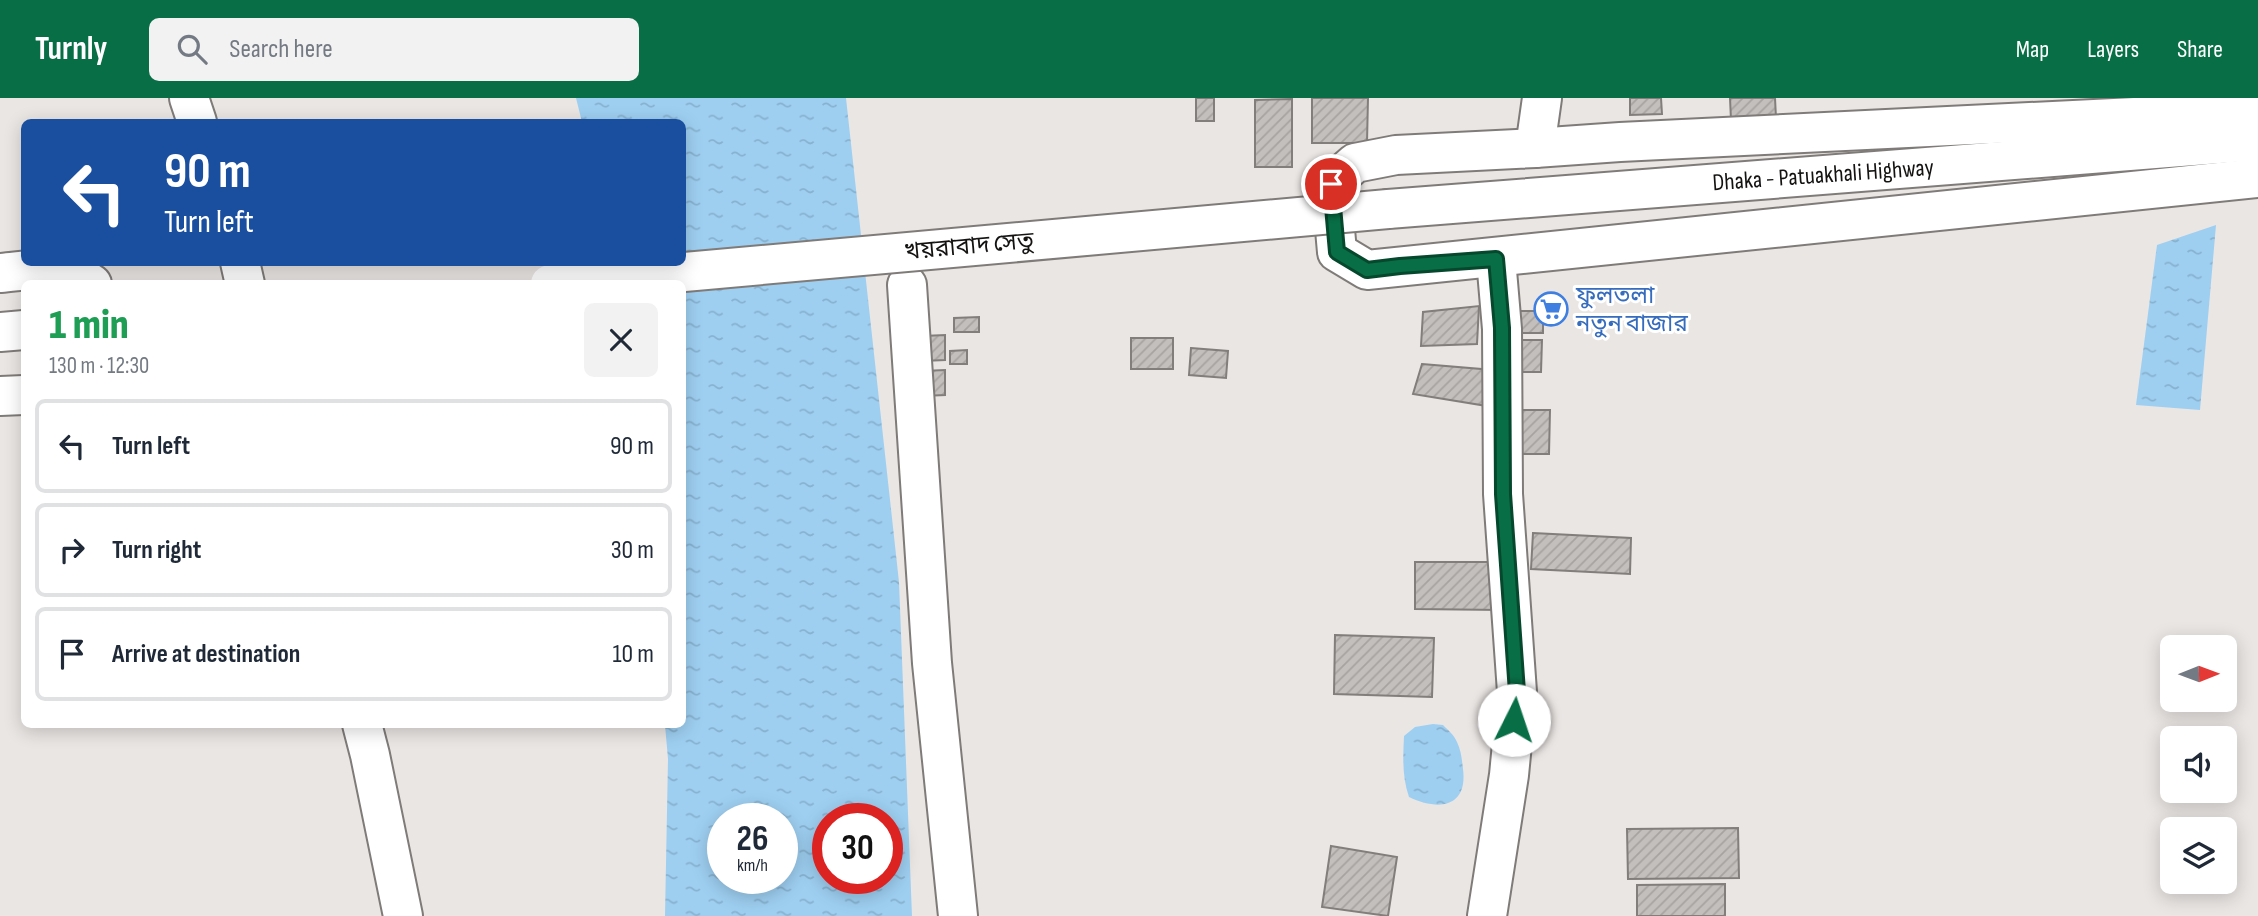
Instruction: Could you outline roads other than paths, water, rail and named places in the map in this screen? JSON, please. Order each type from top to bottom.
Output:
[{"type":"main road","points":[[189,98],[196,119]]},
{"type":"main road","points":[[1535,148],[1542,98]]},
{"type":"main road","points":[[2258,111],[1396,155],[1355,163],[1331,184],[1337,252],[1367,270],[1496,259],[2258,178]]},
{"type":"main road","name":"Dhaka - Patuakhali Highway","points":[[1388,209],[2258,141]]},
{"type":"main road","name":"খয়রাবাদ সেতু","points":[[595,280],[1388,209]]},
{"type":"main road","points":[[1487,916],[1509,775],[1517,692],[1503,494],[1502,328],[1496,259]]},
{"type":"main road","points":[[0,273],[51,268],[87,280]]},
{"type":"main road","points":[[907,285],[932,663],[958,916]]},
{"type":"main road","points":[[0,332],[21,330]]},
{"type":"main road","points":[[0,396],[21,395]]},
{"type":"main road","points":[[363,728],[403,916]]},
{"type":"water","points":[[576,98],[846,98],[899,582],[912,916],[665,916],[668,759],[665,728],[686,728],[686,280],[682,280],[682,266],[686,266],[686,119],[581,119]]},
{"type":"water","points":[[2216,225],[2200,410],[2136,405],[2157,245]]},
{"type":"water","points":[[1443,725],[1454,737],[1463,769],[1461,792],[1456,799],[1440,805],[1409,797],[1404,774],[1404,736],[1415,727]]},
{"type":"place","name":"ফুলতলা নতুন বাজার","points":[[1551,309]]}]
